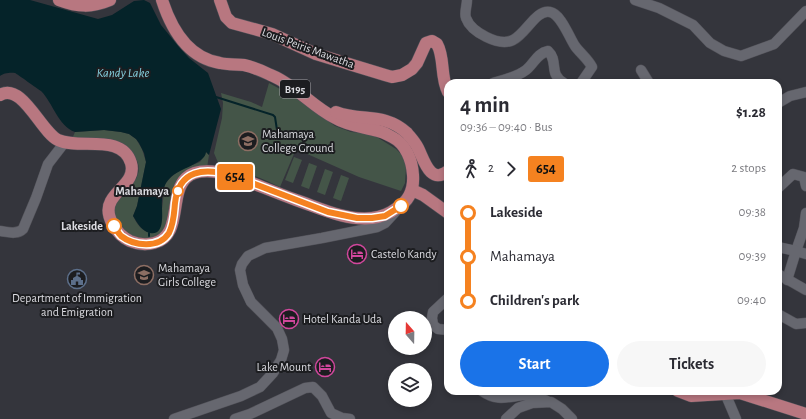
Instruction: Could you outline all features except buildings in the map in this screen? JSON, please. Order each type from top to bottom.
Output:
[{"type":"main road","points":[[59,0],[74,5],[87,6],[97,5],[110,0]]},
{"type":"main road","name":"B195","points":[[162,0],[167,15],[177,34],[192,50],[205,58],[218,63],[244,66],[272,75],[290,86],[314,105],[337,120],[358,127],[380,131],[396,139],[405,149],[412,164],[412,190]]},
{"type":"main road","name":"Louis Peiris Mawatha","points":[[220,0],[226,17],[232,23],[272,34],[316,54],[392,77],[402,75],[412,69],[417,63],[426,43],[432,41],[437,44],[440,49],[444,83]]},
{"type":"main road","points":[[0,95],[8,92],[14,94],[32,110],[50,134],[58,140],[76,144],[99,144],[110,146],[120,149],[128,155],[132,168],[130,177],[112,200],[109,207],[109,212],[114,226],[121,235],[130,241],[141,244],[155,243],[166,236],[172,224],[175,202],[180,186],[186,178],[194,173],[208,171],[216,171],[231,175],[328,212],[350,217],[372,218],[385,216],[405,202],[412,190],[423,195],[444,210]]},
{"type":"main road","points":[[314,105],[325,106],[344,114],[390,121],[402,129],[414,141],[428,170],[433,174],[440,175],[444,173]]},
{"type":"main road","points":[[688,395],[702,395]]},
{"type":"main road","points":[[746,395],[806,414]]},
{"type":"street","points":[[467,0],[466,18],[474,29],[482,35],[501,42],[514,40],[537,16],[544,11],[552,12],[558,16],[575,46],[592,67],[584,79]]},
{"type":"street","points":[[635,0],[659,8],[693,25],[710,43],[724,51],[741,56],[774,44],[806,11]]},
{"type":"street","points":[[507,79],[527,70],[538,56],[543,52],[548,51],[552,55],[555,72],[558,79]]},
{"type":"street","points":[[641,70],[647,79]]},
{"type":"street","points":[[782,101],[790,96],[806,92]]},
{"type":"street","points":[[0,231],[14,232],[22,229],[36,198],[48,164],[65,142]]},
{"type":"street","points":[[782,184],[794,174],[804,177],[806,186]]},
{"type":"street","points":[[174,419],[235,398],[260,386],[273,374],[281,360],[284,350],[280,333],[277,328],[251,302],[243,285],[240,270],[242,264],[248,256],[265,248],[377,227],[385,223],[398,208]]},
{"type":"street","points":[[806,213],[805,229],[796,251],[782,277],[806,290]]},
{"type":"street","points":[[782,248],[806,254]]},
{"type":"street","points":[[444,302],[434,312],[432,318],[433,325],[438,329],[444,330]]},
{"type":"street","points":[[782,316],[796,324],[806,323]]},
{"type":"street","points":[[235,419],[250,414],[305,388],[313,388],[322,396],[331,414],[350,419]]},
{"type":"street","points":[[488,395],[500,399],[534,395],[551,402],[562,409],[572,419]]},
{"type":"street","points":[[726,395],[736,419]]},
{"type":"street","points":[[506,419],[518,408],[532,403],[551,402]]},
{"type":"green space","points":[[269,83],[293,96],[335,126],[351,132],[372,134],[396,149],[403,156],[406,168],[405,183],[401,191],[359,177],[296,149],[280,187],[250,174],[219,165],[214,153],[222,118],[223,103],[221,93],[262,107]]},
{"type":"green space","points":[[104,130],[129,134],[136,139],[142,149],[146,162],[137,206],[133,216],[140,227],[145,231],[152,233],[162,209],[165,184],[180,170],[200,162],[206,152],[209,155],[207,168],[178,180],[173,188],[169,223],[155,240],[132,237],[116,225],[113,208],[131,187],[138,174],[139,166],[136,158],[129,149],[72,139],[75,132]]},
{"type":"green space","points":[[294,157],[302,160],[293,183],[285,180]]},
{"type":"green space","points":[[309,163],[317,166],[309,189],[301,186]]},
{"type":"green space","points":[[325,169],[333,172],[325,195],[317,192]]},
{"type":"green space","points":[[341,175],[349,178],[341,201],[333,198]]},
{"type":"water","name":"Kandy Lake","points":[[0,0],[30,0],[98,19],[112,15],[134,1],[144,0],[150,3],[161,25],[179,47],[189,58],[208,73],[221,109],[209,155],[206,152],[205,156],[197,163],[179,171],[168,180],[162,194],[161,226],[155,233],[150,233],[144,230],[133,216],[137,206],[146,162],[144,153],[136,139],[129,134],[104,130],[75,132],[64,125],[41,91],[15,73],[7,73],[0,76]]},
{"type":"waterway","points":[[216,97],[273,115],[275,117],[277,130]]},
{"type":"bus line","name":"654","points":[[114,226],[121,235],[130,241],[148,244],[161,240],[169,232],[172,224],[177,192],[180,186],[186,178],[194,173],[208,171],[216,171],[231,175],[328,212],[357,218],[385,216],[401,206]]},
{"type":"place","name":"Mahamaya College Ground","points":[[248,141]]},
{"type":"place","name":"Mahamaya","points":[[178,191]]},
{"type":"place","name":"Lakeside","points":[[114,226]]},
{"type":"place","name":"Castelo Kandy","points":[[357,254]]},
{"type":"place","name":"Mahamaya Girls College","points":[[144,275]]},
{"type":"place","name":"Department of Immigration and Emigration","points":[[77,279]]},
{"type":"place","name":"Hotel Kanda Uda","points":[[289,319]]},
{"type":"place","name":"Lake Mount","points":[[325,367]]}]
